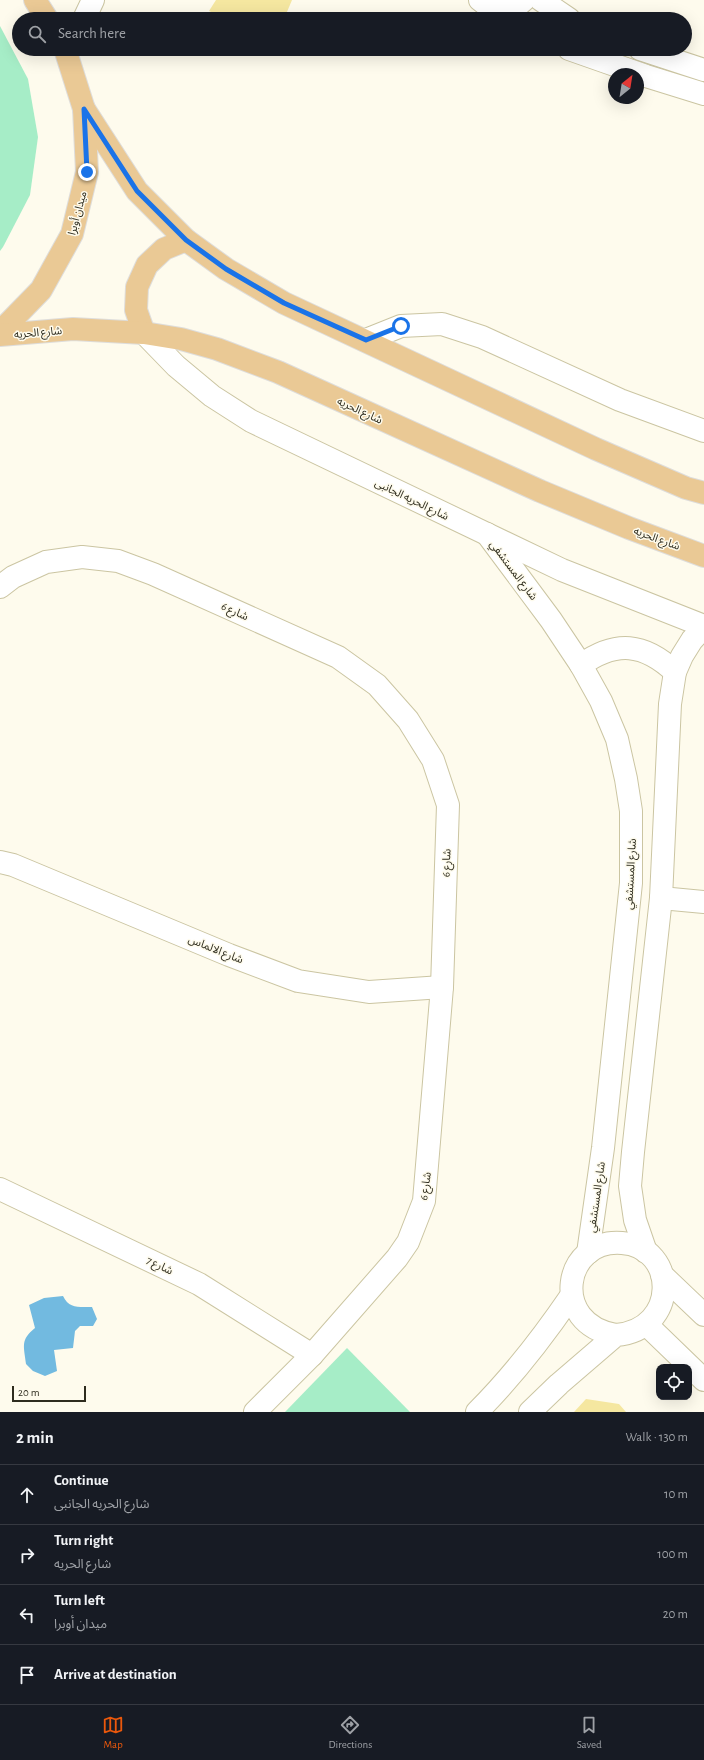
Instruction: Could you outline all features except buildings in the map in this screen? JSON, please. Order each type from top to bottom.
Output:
[{"type":"main road","points":[[34,0],[42,12]]},
{"type":"main road","name":"ميدان أوبرا","points":[[0,332],[41,290],[72,234],[87,172],[84,109],[70,56]]},
{"type":"main road","points":[[84,109],[137,191],[186,240],[226,269],[284,303],[366,340],[596,450],[686,488],[704,493]]},
{"type":"main road","points":[[144,333],[136,310],[137,287],[147,265],[164,249],[186,240]]},
{"type":"main road","name":"شارع الحريه","points":[[0,335],[73,329],[144,333],[181,339],[217,349],[278,372],[540,491],[628,528],[704,556]]},
{"type":"street","points":[[87,12],[93,0]]},
{"type":"street","points":[[480,0],[500,12]]},
{"type":"street","points":[[507,12],[524,0]]},
{"type":"street","points":[[541,0],[559,12]]},
{"type":"street","points":[[588,56],[704,94]]},
{"type":"street","points":[[661,56],[704,70]]},
{"type":"street","points":[[366,340],[401,326],[442,324],[482,337],[620,400],[704,431]]},
{"type":"street","name":"شارع الحريه الجانبى","points":[[144,333],[176,366],[206,391],[251,421],[562,570],[704,627]]},
{"type":"street","name":"شارع المستشفي","points":[[487,534],[551,620],[581,665],[601,701],[617,739],[631,811],[631,883],[601,1162],[588,1253]]},
{"type":"street","name":"شارع 6","points":[[0,587],[12,577],[46,562],[82,557],[118,561],[153,574],[338,657],[377,685],[408,720],[432,760],[448,805],[442,986],[424,1201],[408,1242],[397,1258],[312,1355],[255,1412]]},
{"type":"street","points":[[646,1252],[635,1220],[630,1186],[661,898],[670,704],[675,672],[682,656],[692,640],[704,627]]},
{"type":"street","points":[[581,665],[595,655],[612,649],[629,648],[647,652],[662,660],[675,672]]},
{"type":"street","name":"شارع الالماس","points":[[0,862],[13,865],[229,955],[298,981],[369,992],[442,986]]},
{"type":"street","points":[[661,898],[704,902]]},
{"type":"street","name":"شارع 7","points":[[0,1189],[199,1284],[312,1355]]},
{"type":"street","points":[[617,1243],[635,1246],[646,1252],[653,1258],[662,1275],[664,1286],[660,1308],[654,1317],[647,1325],[627,1335],[616,1336],[603,1333],[591,1327],[582,1319],[575,1308],[571,1296],[571,1284],[574,1272],[580,1261],[588,1253],[599,1246],[617,1243]]},
{"type":"street","points":[[662,1275],[704,1316]]},
{"type":"street","points":[[477,1412],[499,1390],[525,1360],[571,1296]]},
{"type":"street","points":[[647,1325],[704,1380]]},
{"type":"street","points":[[530,1412],[559,1384],[616,1336]]},
{"type":"green space","points":[[0,26],[12,49],[12,56],[16,56],[28,79],[38,137],[30,195],[0,251]]},
{"type":"green space","points":[[347,1348],[410,1412],[285,1412]]},
{"type":"water","points":[[63,1296],[68,1303],[72,1305],[79,1307],[92,1307],[97,1319],[93,1326],[80,1326],[75,1331],[73,1348],[54,1350],[57,1371],[45,1376],[33,1371],[26,1364],[24,1348],[25,1340],[30,1332],[35,1328],[29,1305],[44,1298]]},
{"type":"route","points":[[87,172],[84,109],[137,191],[186,240],[226,269],[284,303],[366,340],[401,326]]}]
